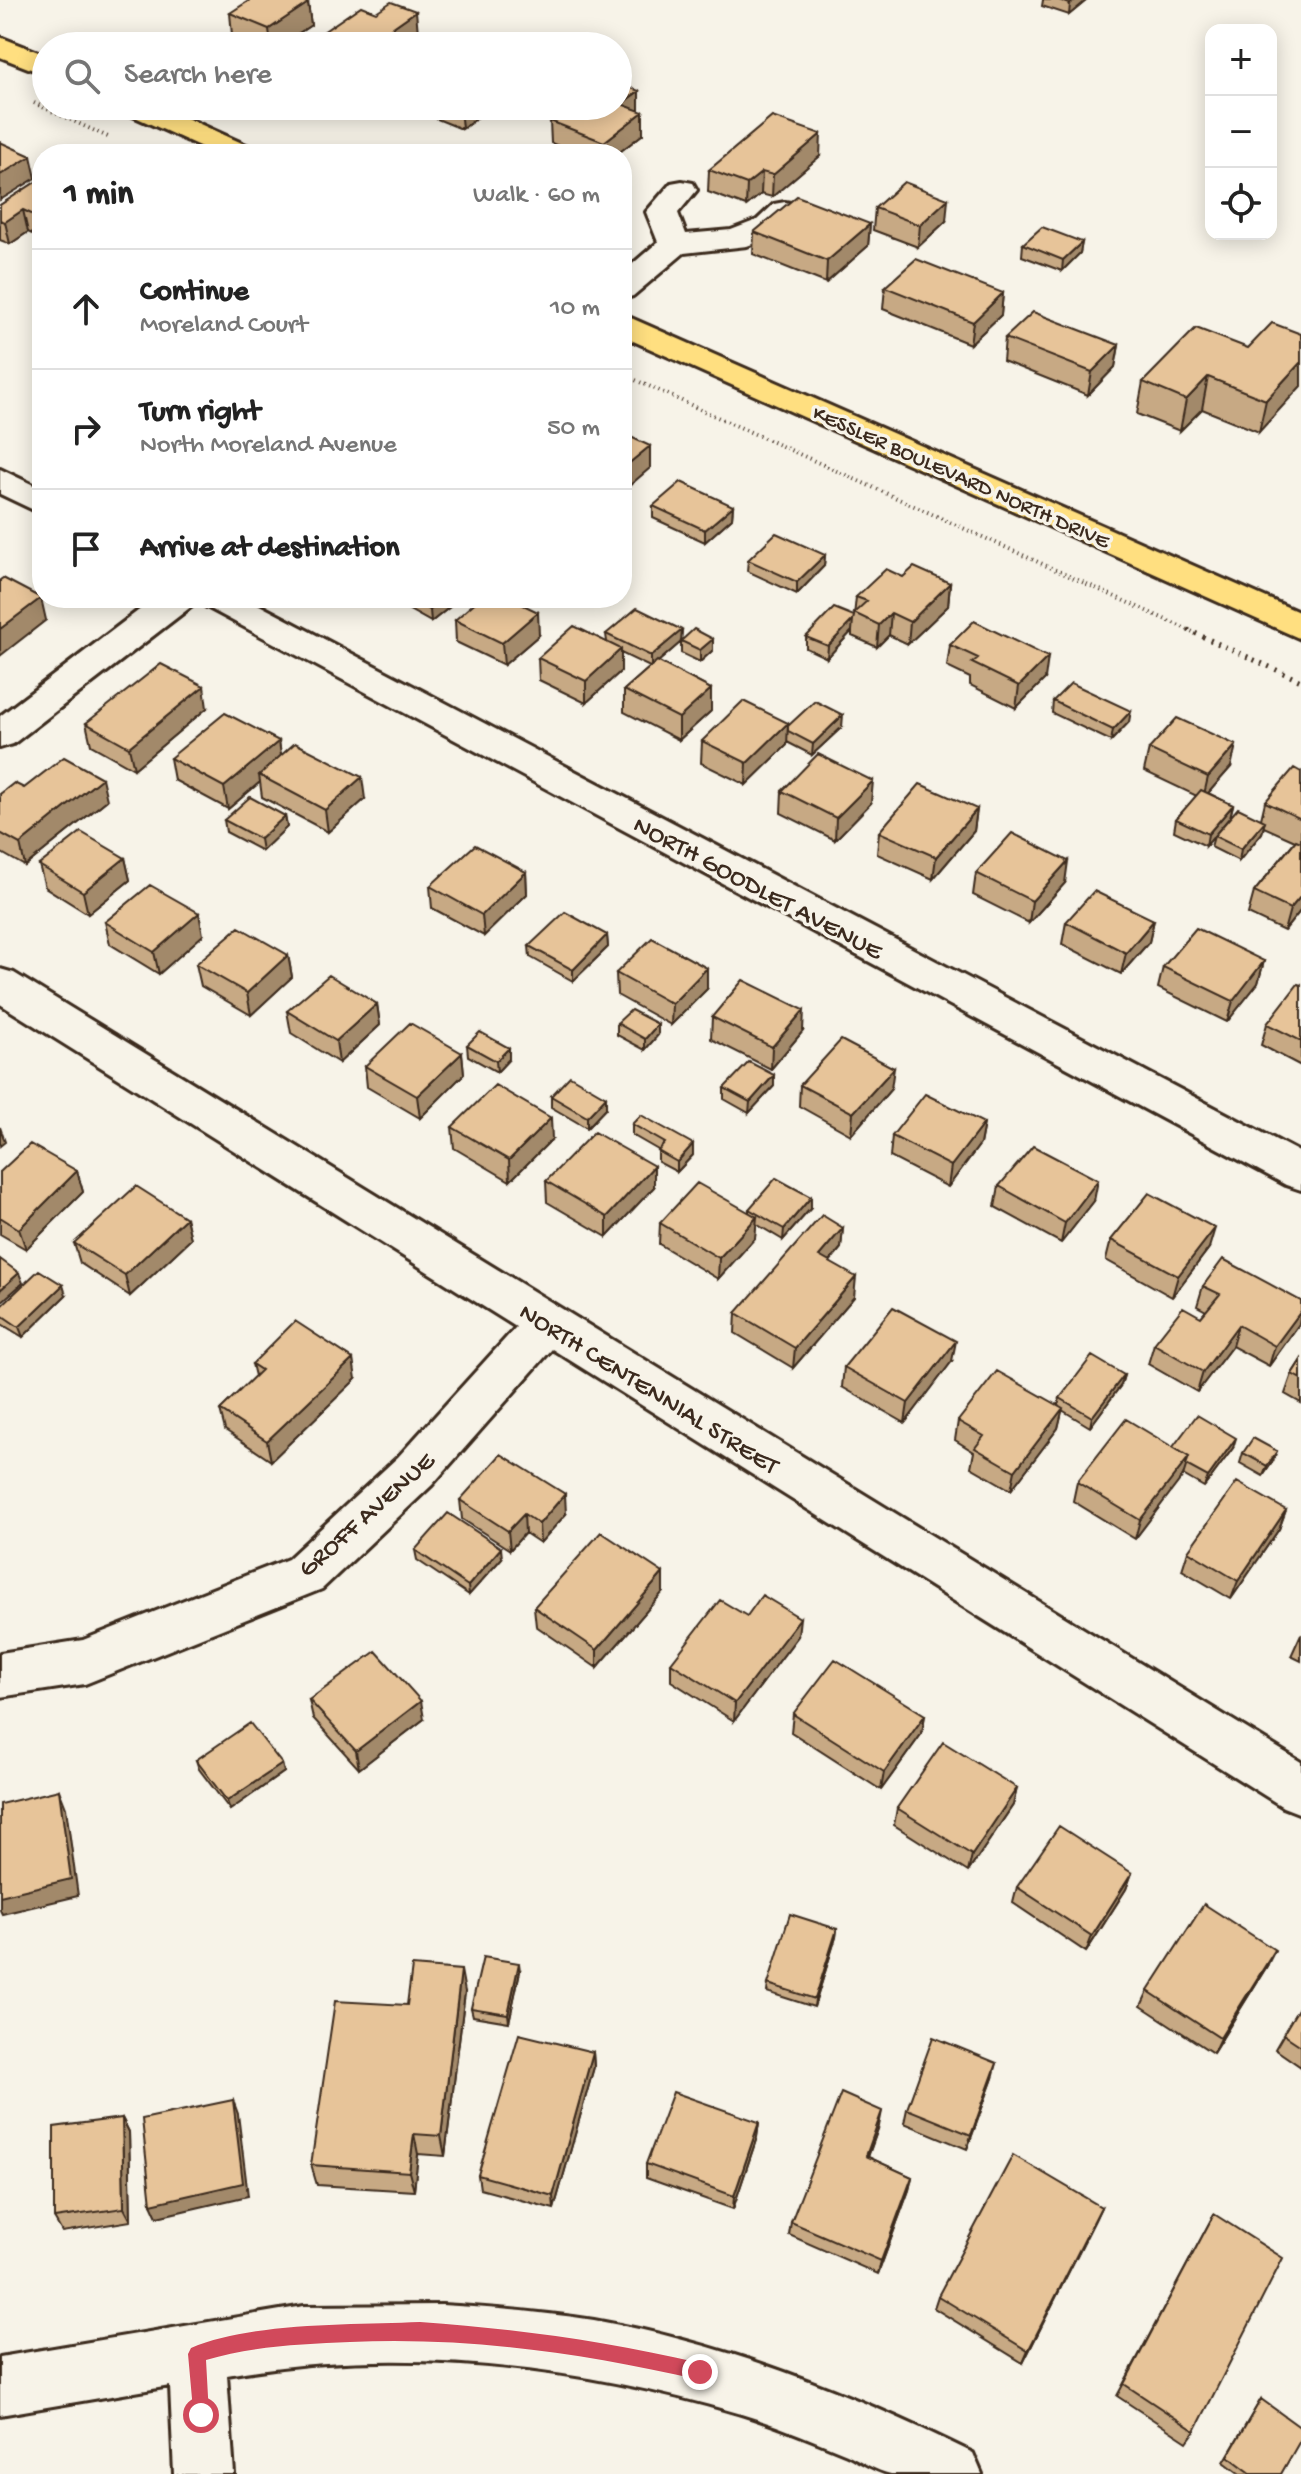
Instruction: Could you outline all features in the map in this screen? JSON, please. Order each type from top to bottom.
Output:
[{"type":"main road","points":[[0,46],[32,60]]},
{"type":"main road","points":[[166,120],[220,144]]},
{"type":"main road","name":"KESSLER BOULEVARD NORTH DRIVE","points":[[632,328],[1301,627]]},
{"type":"street","points":[[675,244],[662,212],[682,190]]},
{"type":"street","points":[[632,281],[675,244],[736,239],[768,227],[785,211]]},
{"type":"street","points":[[0,480],[32,498]]},
{"type":"street","points":[[0,735],[166,608]]},
{"type":"street","name":"NORTH GOODLET AVENUE","points":[[237,608],[1301,1173]]},
{"type":"street","name":"NORTH CENTENNIAL STREET","points":[[0,984],[1301,1790]]},
{"type":"street","name":"GROFF AVENUE","points":[[0,1675],[85,1662],[305,1574],[415,1471],[547,1324]]},
{"type":"street","points":[[0,2386],[77,2376],[197,2354],[222,2346],[335,2334],[420,2331],[541,2340],[668,2363],[792,2401],[874,2435],[952,2474]]},
{"type":"street","points":[[197,2354],[204,2474]]},
{"type":"path","points":[[70,120],[116,141]]},
{"type":"path","points":[[632,379],[1301,681]]},
{"type":"building","points":[[250,0],[301,0],[308,3],[269,29],[230,13]]},
{"type":"building","points":[[391,2],[416,11],[386,32],[323,32],[361,6],[376,12]]},
{"type":"building","points":[[632,108],[643,112],[604,142],[550,121],[632,120]]},
{"type":"building","points":[[772,117],[821,134],[773,175],[762,172],[747,184],[709,170]]},
{"type":"building","points":[[0,142],[31,156],[0,175]]},
{"type":"building","points":[[904,182],[948,199],[920,225],[875,208]]},
{"type":"building","points":[[32,184],[32,214],[23,210],[5,222],[0,220],[0,205]]},
{"type":"building","points":[[797,196],[870,224],[827,261],[754,232]]},
{"type":"building","points":[[1042,227],[1082,242],[1063,260],[1023,244]]},
{"type":"building","points":[[916,259],[1003,293],[973,322],[885,287]]},
{"type":"building","points":[[1033,312],[1119,345],[1092,372],[1005,338]]},
{"type":"building","points":[[1272,323],[1301,334],[1301,362],[1266,400],[1208,377],[1186,400],[1143,382],[1196,328],[1248,348]]},
{"type":"building","points":[[632,438],[650,446],[632,461]]},
{"type":"building","points":[[681,482],[733,506],[705,530],[653,506]]},
{"type":"building","points":[[776,533],[825,555],[797,582],[748,560]]},
{"type":"building","points":[[914,567],[950,583],[910,622],[891,613],[879,625],[854,613],[867,601],[856,597],[886,569],[903,577]]},
{"type":"building","points":[[3,578],[32,593],[32,605],[0,629],[0,580]]},
{"type":"building","points":[[469,608],[530,608],[538,612],[502,643],[455,620]]},
{"type":"building","points":[[637,608],[682,630],[651,656],[606,634]]},
{"type":"building","points":[[834,608],[854,616],[853,620],[828,646],[806,637]]},
{"type":"building","points":[[974,621],[1048,657],[1019,686],[972,663],[978,658],[950,645]]},
{"type":"building","points":[[574,626],[621,649],[586,681],[538,658]]},
{"type":"building","points":[[694,629],[713,639],[700,650],[681,641]]},
{"type":"building","points":[[657,661],[711,689],[679,718],[624,690]]},
{"type":"building","points":[[161,664],[204,686],[129,747],[86,723]]},
{"type":"building","points":[[1071,683],[1131,711],[1113,730],[1053,701]]},
{"type":"building","points":[[743,701],[788,723],[747,763],[702,741]]},
{"type":"building","points":[[815,701],[843,715],[813,744],[788,731],[788,726]]},
{"type":"building","points":[[225,713],[279,741],[224,787],[170,758]]},
{"type":"building","points":[[1177,718],[1236,745],[1208,777],[1149,749]]},
{"type":"building","points":[[295,743],[362,777],[325,810],[259,775]]},
{"type":"building","points":[[818,754],[873,781],[836,818],[782,791]]},
{"type":"building","points":[[64,757],[102,778],[20,844],[0,833],[0,794],[14,783],[24,788]]},
{"type":"building","points":[[1294,768],[1301,772],[1301,819],[1265,802]]},
{"type":"building","points":[[920,784],[977,809],[936,857],[879,832]]},
{"type":"building","points":[[1201,790],[1233,805],[1208,834],[1176,819]]},
{"type":"building","points":[[250,797],[285,816],[260,839],[224,820]]},
{"type":"building","points":[[1238,808],[1265,821],[1241,849],[1214,836]]},
{"type":"building","points":[[81,832],[125,858],[83,892],[39,865]]},
{"type":"building","points":[[1012,833],[1068,861],[1032,901],[976,873]]},
{"type":"building","points":[[1296,840],[1301,842],[1301,896],[1290,909],[1254,892]]},
{"type":"building","points":[[475,845],[526,872],[482,915],[430,886]]},
{"type":"building","points":[[150,885],[199,913],[154,952],[105,922]]},
{"type":"building","points":[[1094,891],[1154,920],[1126,953],[1066,922]]},
{"type":"building","points":[[565,912],[607,935],[573,970],[529,946]]},
{"type":"building","points":[[239,927],[288,955],[247,993],[196,964]]},
{"type":"building","points":[[1196,928],[1264,961],[1233,1001],[1163,967]]},
{"type":"building","points":[[652,938],[707,968],[672,1004],[616,973]]},
{"type":"building","points":[[329,975],[377,1004],[336,1041],[287,1011]]},
{"type":"building","points":[[743,980],[804,1010],[772,1047],[712,1017]]},
{"type":"building","points":[[1298,984],[1301,985],[1301,1041],[1267,1024]]},
{"type":"building","points":[[631,1010],[658,1024],[645,1039],[617,1023]]},
{"type":"building","points":[[410,1023],[462,1053],[417,1096],[365,1066]]},
{"type":"building","points":[[480,1032],[509,1048],[496,1061],[467,1045]]},
{"type":"building","points":[[841,1040],[894,1068],[853,1113],[800,1085]]},
{"type":"building","points":[[749,1062],[774,1075],[750,1102],[724,1088]]},
{"type":"building","points":[[570,1076],[606,1097],[587,1117],[551,1096]]},
{"type":"building","points":[[495,1085],[551,1118],[509,1160],[452,1127]]},
{"type":"building","points":[[925,1094],[984,1123],[951,1166],[892,1136]]},
{"type":"building","points":[[641,1115],[693,1144],[677,1162],[658,1151],[665,1143],[632,1124]]},
{"type":"building","points":[[594,1132],[654,1166],[607,1217],[546,1181]]},
{"type":"building","points":[[30,1144],[77,1171],[19,1229],[0,1217],[0,1172]]},
{"type":"building","points":[[1033,1146],[1098,1180],[1065,1223],[999,1186]]},
{"type":"building","points":[[776,1178],[811,1197],[784,1229],[749,1209]]},
{"type":"building","points":[[697,1183],[757,1217],[719,1258],[660,1223]]},
{"type":"building","points":[[136,1186],[186,1218],[125,1275],[74,1243]]},
{"type":"building","points":[[1149,1193],[1215,1228],[1178,1276],[1111,1240]]},
{"type":"building","points":[[822,1215],[843,1228],[819,1256],[856,1277],[795,1348],[736,1313]]},
{"type":"building","points":[[0,1259],[19,1273],[0,1290]]},
{"type":"building","points":[[1223,1259],[1301,1301],[1301,1311],[1275,1346],[1238,1325],[1203,1372],[1154,1344],[1183,1307],[1201,1317],[1220,1294],[1203,1286]]},
{"type":"building","points":[[39,1270],[63,1285],[19,1327],[0,1314],[0,1307]]},
{"type":"building","points":[[893,1307],[956,1341],[908,1403],[844,1367]]},
{"type":"building","points":[[295,1321],[353,1359],[267,1441],[220,1410],[261,1370],[252,1364]]},
{"type":"building","points":[[1092,1356],[1124,1375],[1092,1417],[1060,1398]]},
{"type":"building","points":[[1301,1360],[1301,1379],[1292,1374]]},
{"type":"building","points":[[997,1371],[1063,1408],[1015,1471],[975,1448],[984,1436],[958,1421]]},
{"type":"building","points":[[1197,1415],[1236,1438],[1208,1477],[1186,1465],[1189,1457],[1173,1447]]},
{"type":"building","points":[[1126,1419],[1189,1457],[1140,1520],[1077,1482]]},
{"type":"building","points":[[1253,1438],[1277,1451],[1267,1466],[1243,1453]]},
{"type":"building","points":[[501,1454],[565,1494],[539,1524],[524,1514],[508,1531],[460,1500]]},
{"type":"building","points":[[1237,1482],[1286,1510],[1238,1581],[1188,1551]]},
{"type":"building","points":[[448,1513],[501,1548],[468,1586],[415,1550]]},
{"type":"building","points":[[601,1532],[663,1573],[597,1650],[534,1607]]},
{"type":"building","points":[[762,1595],[800,1618],[735,1703],[671,1663],[720,1600],[747,1616]]},
{"type":"building","points":[[376,1651],[421,1701],[356,1751],[309,1700]]},
{"type":"building","points":[[835,1659],[925,1715],[884,1772],[793,1714]]},
{"type":"building","points":[[250,1723],[282,1764],[227,1801],[196,1760]]},
{"type":"building","points":[[943,1742],[1017,1788],[972,1855],[897,1808]]},
{"type":"building","points":[[59,1790],[71,1879],[0,1896],[0,1804]]},
{"type":"building","points":[[1059,1826],[1132,1873],[1092,1936],[1017,1887]]},
{"type":"building","points":[[1204,1904],[1275,1950],[1220,2038],[1148,1991]]},
{"type":"building","points":[[790,1914],[837,1929],[815,1999],[768,1984]]},
{"type":"building","points":[[483,1957],[519,1963],[508,2014],[471,2008]]},
{"type":"building","points":[[412,1966],[461,1970],[441,2136],[414,2134],[409,2172],[311,2165],[335,2001],[407,2005]]},
{"type":"building","points":[[1301,2004],[1301,2046],[1283,2034]]},
{"type":"building","points":[[519,2034],[593,2052],[553,2196],[478,2175]]},
{"type":"building","points":[[933,2037],[997,2063],[971,2135],[907,2109]]},
{"type":"building","points":[[673,2092],[759,2122],[734,2196],[646,2164]]},
{"type":"building","points":[[841,2093],[882,2111],[866,2156],[912,2177],[881,2261],[791,2222]]},
{"type":"building","points":[[233,2100],[243,2183],[151,2204],[142,2119]]},
{"type":"building","points":[[122,2118],[124,2208],[54,2218],[54,2127]]},
{"type":"building","points":[[1013,2155],[1101,2207],[1028,2351],[938,2296]]},
{"type":"building","points":[[1214,2214],[1283,2258],[1195,2431],[1124,2384]]},
{"type":"building","points":[[1261,2399],[1301,2428],[1301,2439],[1281,2474],[1252,2474],[1228,2456]]},
{"type":"route","points":[[201,2415],[197,2354],[222,2346],[307,2335],[420,2331],[511,2337],[605,2350],[700,2372]]}]
